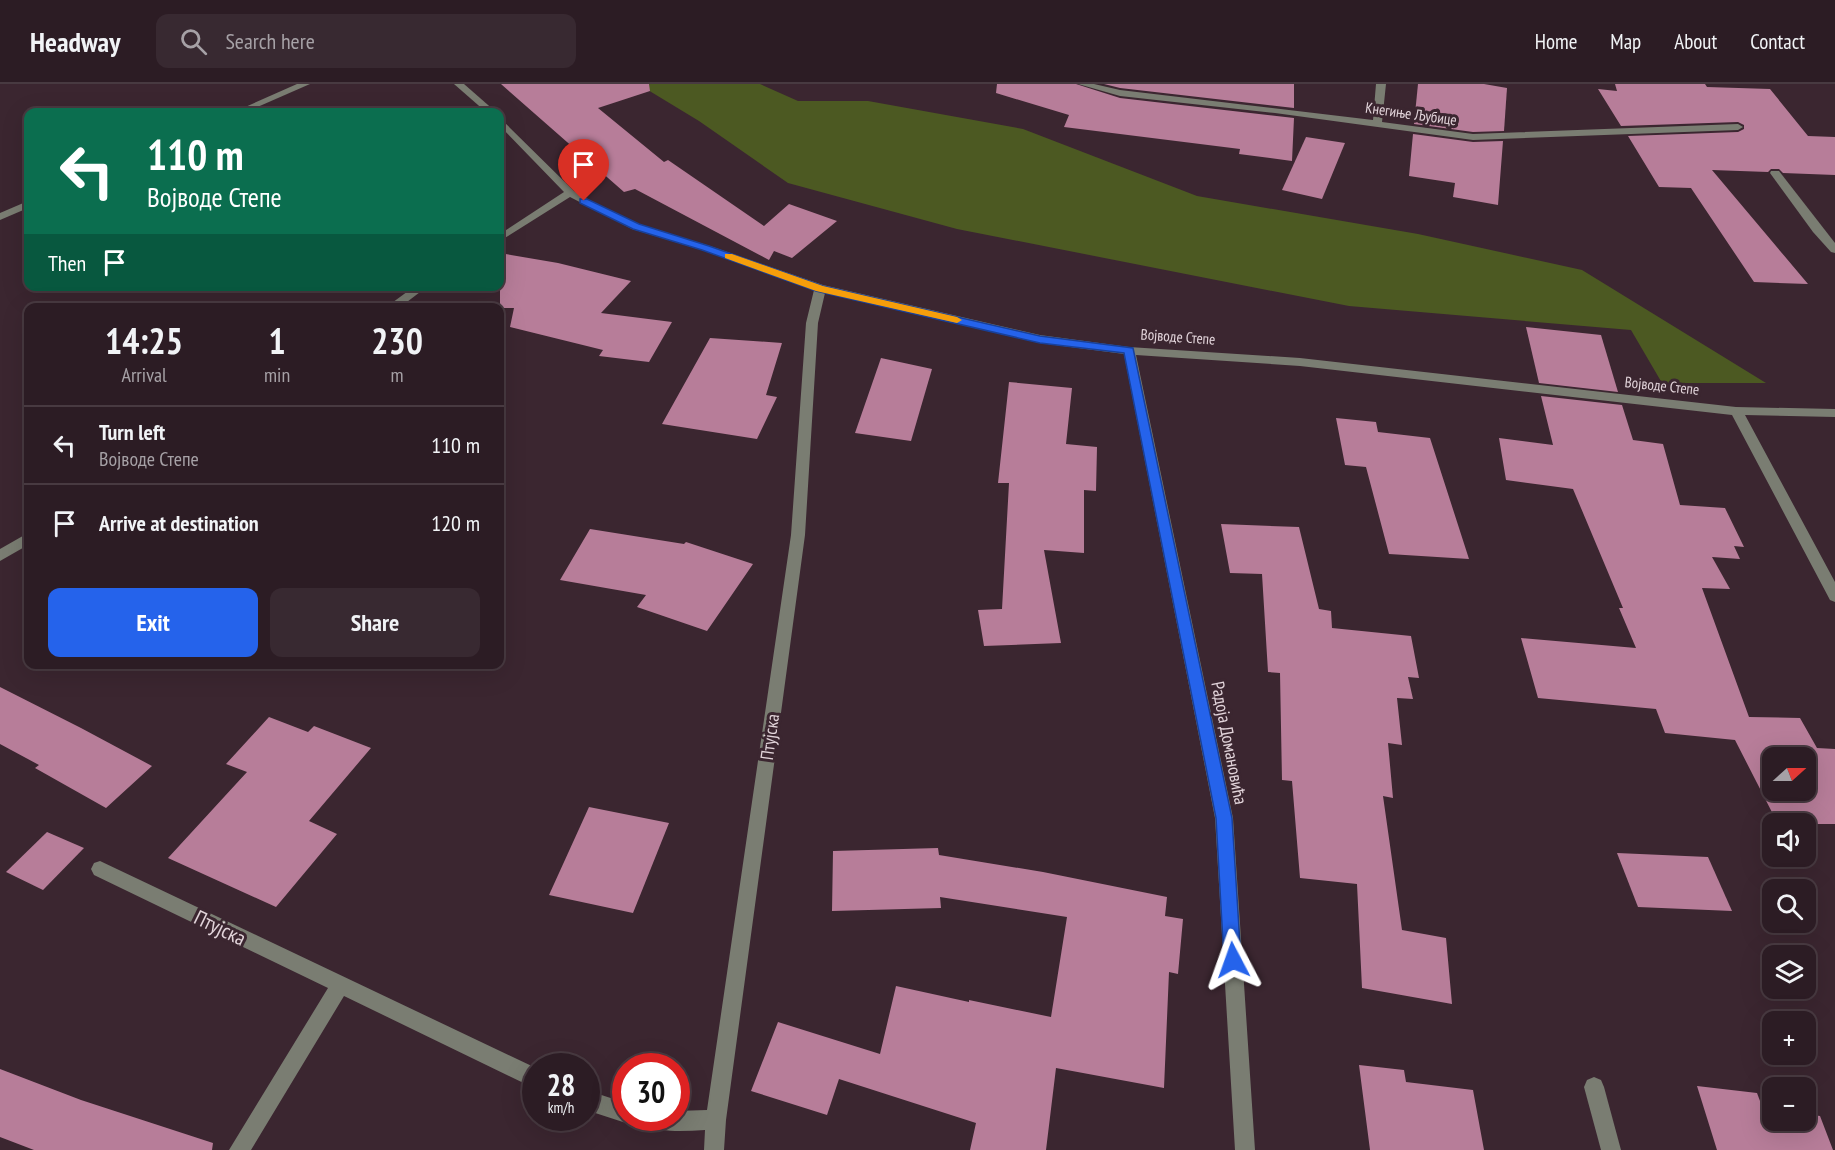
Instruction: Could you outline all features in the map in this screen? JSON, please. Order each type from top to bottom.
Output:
[{"type":"street","points":[[248,108],[305,84]]},
{"type":"street","points":[[459,84],[486,108]]},
{"type":"street","name":"Кнегиње Љубице","points":[[1083,84],[1120,93],[1275,110],[1473,137],[1738,127]]},
{"type":"street","points":[[1377,125],[1381,84]]},
{"type":"street","name":"Војводе Степе","points":[[504,125],[570,193],[636,226],[820,288],[1040,339],[1129,351],[1300,362],[1736,411],[1835,413]]},
{"type":"street","points":[[1775,172],[1817,230],[1835,250]]},
{"type":"street","points":[[504,235],[570,193]]},
{"type":"street","points":[[0,217],[24,206]]},
{"type":"street","name":"Птујска","points":[[714,1150],[716,1120],[798,535],[812,322],[820,288]]},
{"type":"street","points":[[398,303],[416,291]]},
{"type":"street","name":"Радоја Домановића","points":[[1129,351],[1224,818],[1245,1150]]},
{"type":"street","points":[[1736,411],[1835,596]]},
{"type":"street","points":[[0,556],[24,541]]},
{"type":"street","name":"Птујска","points":[[100,869],[522,1072]]},
{"type":"street","points":[[239,1150],[340,986]]},
{"type":"street","points":[[1594,1087],[1611,1150]]},
{"type":"street","points":[[690,1121],[716,1120]]},
{"type":"green space","points":[[638,84],[760,84],[798,101],[868,101],[1023,129],[1197,196],[1418,234],[1582,270],[1766,383],[1662,383],[1631,330],[1349,306],[957,229],[788,183],[699,121]]},
{"type":"building","points":[[501,84],[649,84],[650,91],[598,108],[664,162],[668,160],[764,226],[789,204],[837,221],[792,258],[774,251],[769,260],[635,189],[624,192]]},
{"type":"building","points":[[997,84],[1076,84],[1120,98],[1294,118],[1292,161],[1239,154],[1240,149],[1064,127],[1069,115],[996,93]]},
{"type":"building","points":[[1104,84],[1294,84],[1294,108],[1120,88]]},
{"type":"building","points":[[1418,84],[1484,84],[1507,88],[1504,131],[1473,132],[1414,124]]},
{"type":"building","points":[[1615,84],[1705,84],[1707,87],[1770,89],[1808,136],[1835,137],[1835,175],[1783,173],[1779,169],[1771,169],[1768,172],[1712,170],[1808,284],[1754,282],[1691,188],[1659,187],[1628,136],[1738,132],[1744,129],[1744,125],[1738,122],[1621,126],[1598,89],[1617,91]]},
{"type":"building","points":[[1413,134],[1473,142],[1503,141],[1498,205],[1453,197],[1455,183],[1409,176]]},
{"type":"building","points":[[1306,137],[1345,143],[1322,199],[1282,190]]},
{"type":"building","points":[[504,254],[558,263],[631,281],[601,313],[672,322],[649,362],[599,356],[603,350],[510,327],[514,308],[504,308],[504,303],[500,303],[500,291],[504,291]]},
{"type":"building","points":[[1526,327],[1601,335],[1618,392],[1539,383]]},
{"type":"building","points":[[710,338],[782,343],[766,395],[777,397],[757,439],[662,424]]},
{"type":"building","points":[[881,358],[932,369],[911,441],[855,433]]},
{"type":"building","points":[[1009,382],[1072,388],[1066,444],[1097,447],[1096,491],[1084,490],[1084,553],[1044,550],[1061,643],[984,646],[978,610],[1002,609],[1009,483],[998,483]]},
{"type":"building","points":[[1541,396],[1622,405],[1633,440],[1663,444],[1680,505],[1725,508],[1744,547],[1734,546],[1740,559],[1712,557],[1730,589],[1702,588],[1749,717],[1800,718],[1817,748],[1835,749],[1835,824],[1816,824],[1816,813],[1772,813],[1766,801],[1816,801],[1816,747],[1762,747],[1762,793],[1735,740],[1665,733],[1656,709],[1538,698],[1521,638],[1636,648],[1619,608],[1623,608],[1573,489],[1506,480],[1499,438],[1553,445]]},
{"type":"building","points":[[1336,418],[1376,422],[1378,432],[1430,438],[1469,559],[1389,554],[1366,467],[1345,465]]},
{"type":"building","points":[[1221,524],[1299,527],[1319,609],[1331,611],[1332,628],[1411,636],[1419,678],[1408,677],[1413,699],[1397,698],[1402,745],[1388,743],[1393,798],[1383,796],[1402,930],[1446,938],[1452,1004],[1362,988],[1357,884],[1300,878],[1292,781],[1282,780],[1280,673],[1268,672],[1262,574],[1230,573]]},
{"type":"building","points":[[590,529],[684,544],[686,542],[753,564],[707,631],[637,607],[646,595],[560,580]]},
{"type":"building","points":[[0,687],[152,766],[106,808],[35,768],[39,765],[0,744]]},
{"type":"building","points":[[269,717],[308,732],[314,726],[371,748],[309,821],[337,834],[276,907],[168,858],[247,772],[226,764]]},
{"type":"building","points":[[589,807],[669,823],[633,913],[549,895]]},
{"type":"building","points":[[47,832],[84,848],[43,890],[6,872]]},
{"type":"building","points":[[938,848],[939,855],[1043,872],[1167,897],[1165,916],[1183,919],[1178,974],[1169,972],[1164,1088],[1056,1068],[1046,1150],[970,1150],[976,1123],[839,1079],[827,1115],[751,1091],[778,1022],[880,1054],[896,986],[1051,1017],[1067,917],[940,897],[941,908],[832,911],[833,851]]},
{"type":"building","points":[[1617,853],[1708,857],[1732,911],[1638,907]]},
{"type":"building","points":[[1359,1065],[1404,1070],[1406,1082],[1473,1090],[1484,1150],[1370,1150]]},
{"type":"building","points":[[0,1069],[81,1100],[213,1143],[212,1150],[34,1150],[0,1137]]},
{"type":"building","points":[[1697,1086],[1757,1093],[1762,1106],[1762,1131],[1816,1131],[1816,1115],[1820,1116],[1833,1150],[1717,1150]]},
{"type":"slow traffic","points":[[729,256],[820,288],[957,320]]},
{"type":"route","points":[[584,201],[636,226],[820,288],[1040,339],[1129,351],[1224,818],[1233,960]]}]
